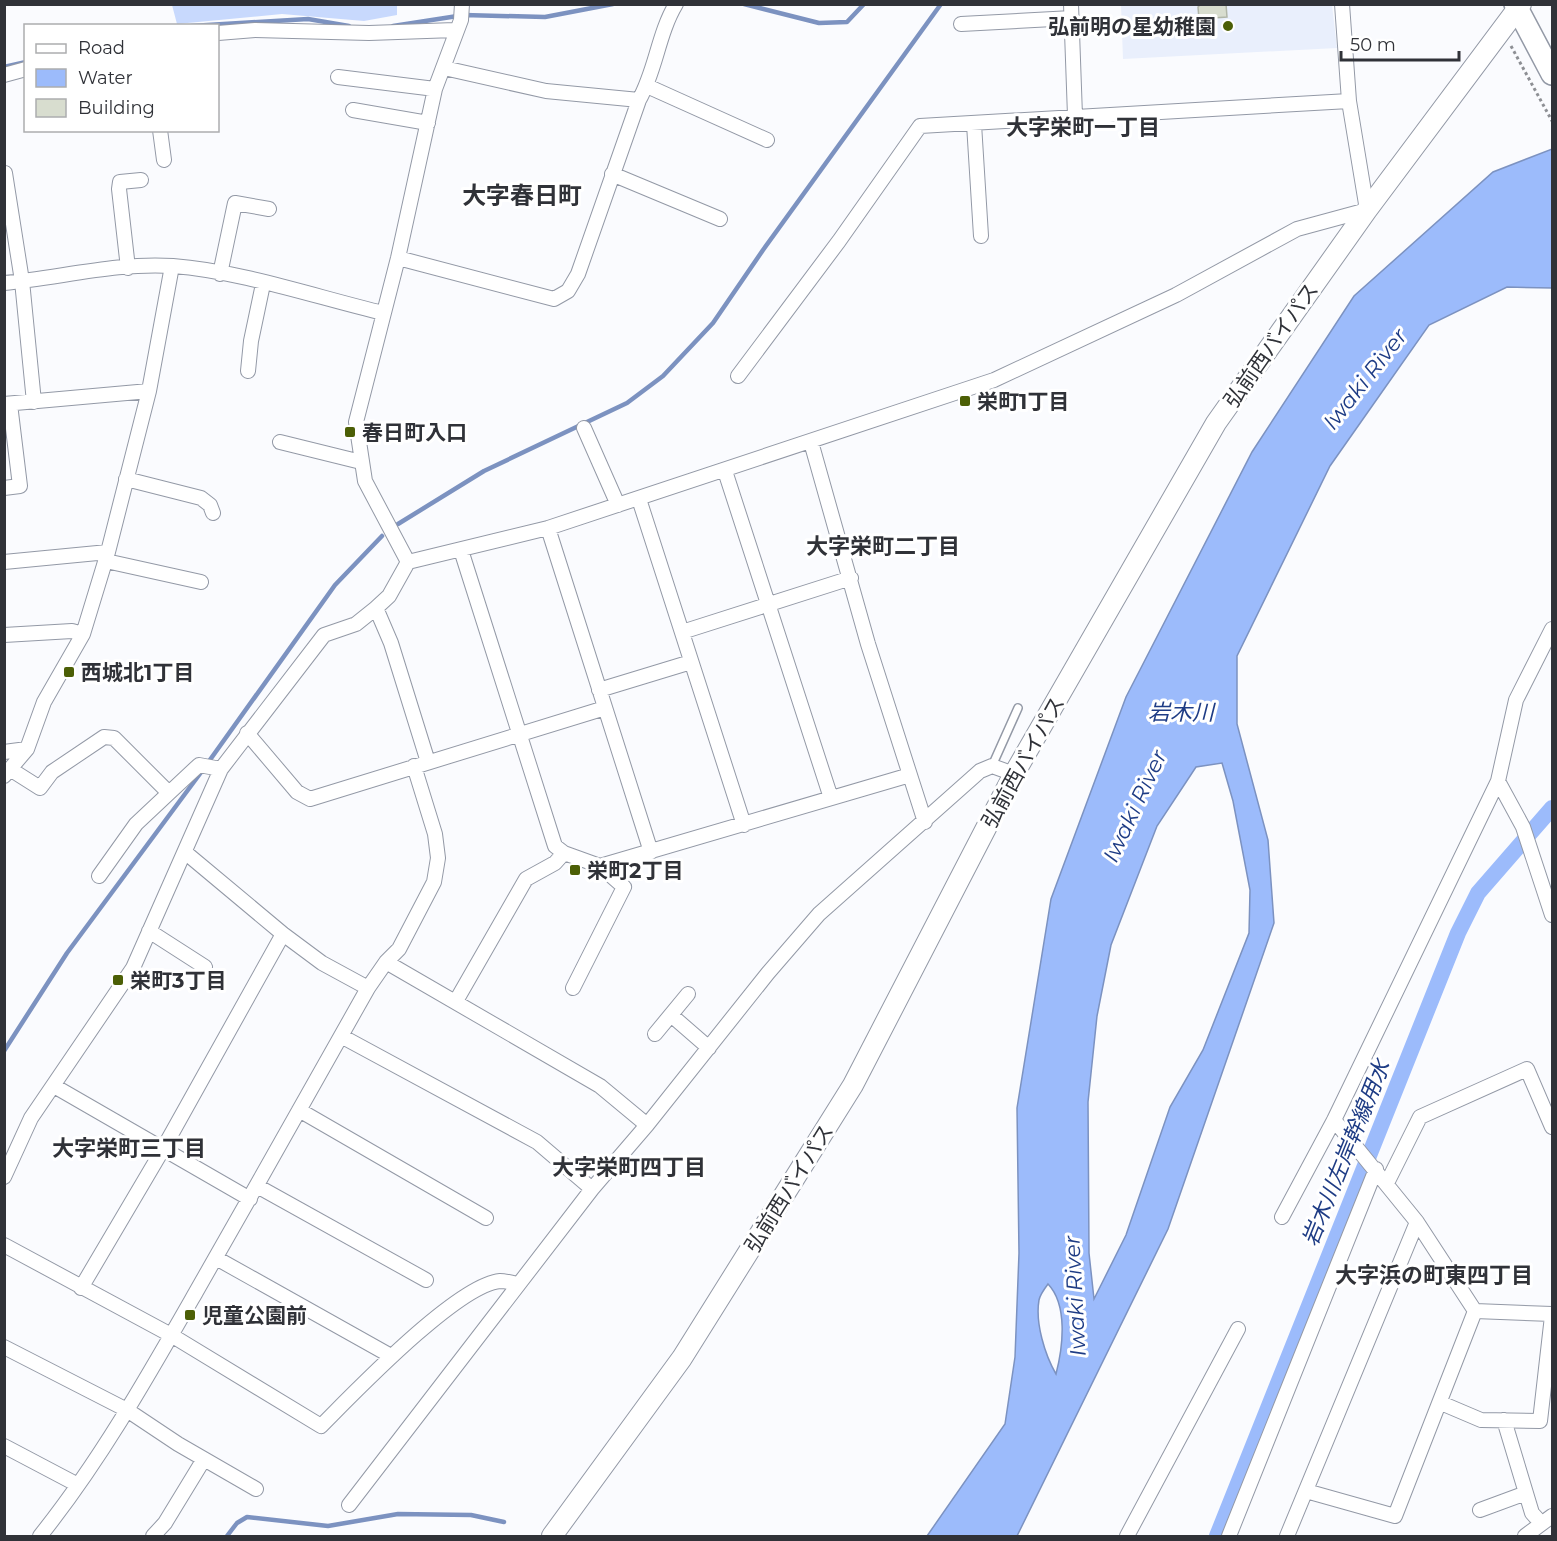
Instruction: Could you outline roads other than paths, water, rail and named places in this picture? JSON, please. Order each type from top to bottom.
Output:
[{"type":"main road","points":[[1517,6],[1552,74]]},
{"type":"street","points":[[398,258],[554,299],[568,291],[578,274],[639,100],[647,86],[665,22],[676,4]]},
{"type":"street","points":[[99,876],[136,824],[169,793],[211,767],[247,733],[324,635],[356,624],[376,608],[388,596],[408,562],[548,528],[994,380],[1176,295],[1297,228],[1367,210],[1349,101],[1342,4]]},
{"type":"street","name":"弘前西バイパス","points":[[552,1536],[682,1358],[853,1086],[1014,774],[1216,423],[1367,210],[1517,6]]},
{"type":"street","points":[[961,24],[1072,11],[1075,116]]},
{"type":"street","points":[[219,33],[255,30],[369,33],[460,16],[435,89],[398,258],[382,313],[356,422],[365,480],[408,562]]},
{"type":"street","points":[[444,68],[546,91],[639,100]]},
{"type":"street","points":[[4,75],[24,70]]},
{"type":"street","points":[[338,77],[435,89]]},
{"type":"street","points":[[647,86],[767,140]]},
{"type":"street","points":[[738,376],[839,241],[920,126],[1349,101]]},
{"type":"street","points":[[353,110],[428,123]]},
{"type":"street","points":[[974,124],[981,236]]},
{"type":"street","points":[[160,132],[165,160]]},
{"type":"street","points":[[5,173],[22,281],[34,402]]},
{"type":"street","points":[[612,174],[720,219]]},
{"type":"street","points":[[128,268],[119,189],[120,183],[141,180]]},
{"type":"street","points":[[220,274],[235,203],[269,209]]},
{"type":"street","points":[[4,283],[128,268],[172,266],[220,274],[382,313]]},
{"type":"street","points":[[169,793],[114,738],[104,737],[98,740],[52,772],[40,788],[7,773],[27,749],[44,702],[83,634],[107,557],[149,391],[172,266]]},
{"type":"street","points":[[248,371],[251,341],[263,284]]},
{"type":"street","points":[[4,488],[20,486],[7,404],[149,391]]},
{"type":"street","points":[[584,428],[618,505]]},
{"type":"street","points":[[280,442],[361,462]]},
{"type":"street","points":[[811,442],[851,578],[867,644],[925,822]]},
{"type":"street","points":[[725,471],[831,798]]},
{"type":"street","points":[[126,479],[201,498],[210,505],[213,513]]},
{"type":"street","points":[[639,499],[744,825]]},
{"type":"street","points":[[548,528],[651,852]]},
{"type":"street","points":[[461,550],[555,846],[564,853],[600,866],[624,887],[573,988]]},
{"type":"street","points":[[4,562],[107,557],[201,582]]},
{"type":"street","points":[[682,632],[851,578]]},
{"type":"street","points":[[376,608],[391,644],[408,706],[428,762]]},
{"type":"street","points":[[1282,1217],[1334,1120],[1498,781],[1516,700],[1552,629]]},
{"type":"street","points":[[4,635],[72,631],[83,634]]},
{"type":"street","points":[[599,690],[691,662]]},
{"type":"street","points":[[247,733],[297,792],[310,799],[605,708]]},
{"type":"street","points":[[4,752],[27,749]]},
{"type":"street","points":[[40,1536],[78,1485],[127,1410],[250,1199],[368,988],[386,962],[399,949],[419,915],[434,882],[438,858],[435,834],[414,766]]},
{"type":"street","points":[[348,1504],[592,1189],[819,914],[980,771],[992,766],[1014,774]]},
{"type":"street","points":[[4,1177],[31,1118],[133,968],[186,853],[211,767]]},
{"type":"street","points":[[600,866],[910,775]]},
{"type":"street","points":[[1498,781],[1523,827],[1548,886],[1552,915]]},
{"type":"street","points":[[186,853],[283,934],[322,963],[368,988]]},
{"type":"street","points":[[456,1001],[526,879],[555,862],[564,853]]},
{"type":"street","points":[[149,931],[205,967]]},
{"type":"street","points":[[81,1288],[163,1149],[283,934]]},
{"type":"street","points":[[386,962],[600,1086],[647,1125]]},
{"type":"street","points":[[655,1034],[688,994]]},
{"type":"street","points":[[671,1015],[709,1048]]},
{"type":"street","points":[[341,1036],[537,1143],[592,1189]]},
{"type":"street","points":[[1387,1183],[1420,1117],[1527,1069],[1552,1127]]},
{"type":"street","points":[[54,1086],[250,1199]]},
{"type":"street","points":[[299,1110],[486,1218]]},
{"type":"street","points":[[1334,1120],[1417,1222],[1475,1311]]},
{"type":"street","points":[[1229,1536],[1374,1167]]},
{"type":"street","points":[[257,1186],[426,1281]]},
{"type":"street","points":[[1287,1536],[1417,1222]]},
{"type":"street","points":[[4,1245],[171,1335],[321,1426],[391,1356],[465,1297],[500,1281],[518,1284]]},
{"type":"street","points":[[216,1258],[391,1356]]},
{"type":"street","points":[[1441,1403],[1481,1420],[1540,1420],[1552,1315],[1475,1311]]},
{"type":"street","points":[[1306,1491],[1395,1516],[1475,1311]]},
{"type":"street","points":[[1127,1536],[1238,1329]]},
{"type":"street","points":[[4,1347],[127,1410],[256,1489]]},
{"type":"street","points":[[1504,1420],[1532,1513],[1547,1519]]},
{"type":"street","points":[[4,1446],[78,1485]]},
{"type":"street","points":[[153,1536],[165,1523],[204,1459]]},
{"type":"street","points":[[1480,1510],[1526,1493]]},
{"type":"street","points":[[1525,1536],[1547,1519]]},
{"type":"lane","points":[[992,766],[1018,708]]},
{"type":"water","name":"岩木川","points":[[1552,149],[1552,288],[1507,287],[1429,325],[1330,466],[1237,656],[1237,724],[1268,840],[1274,923],[1168,1229],[1017,1536],[927,1536],[1005,1424],[1015,1357],[1019,1253],[1017,1108],[1051,899],[1126,697],[1252,452],[1354,296],[1493,172]],"holes":[[[1222,763],[1233,801],[1250,890],[1249,933],[1203,1050],[1170,1107],[1126,1235],[1094,1299],[1089,1253],[1088,1102],[1097,1016],[1111,945],[1157,826],[1196,767]],[[1048,1284],[1059,1303],[1061,1315],[1061,1352],[1056,1374],[1048,1358],[1038,1319],[1039,1300]]]},
{"type":"waterway","points":[[393,26],[464,15],[545,17],[613,4]]},
{"type":"waterway","points":[[744,4],[819,23],[847,22],[864,4]]},
{"type":"waterway","points":[[398,524],[484,471],[627,403],[663,376],[713,323],[941,4]]},
{"type":"waterway","points":[[219,24],[308,19],[349,26]]},
{"type":"waterway","points":[[4,67],[24,62]]},
{"type":"waterway","points":[[207,764],[335,585],[382,536]]},
{"type":"waterway","points":[[4,1051],[67,953],[202,771]]},
{"type":"waterway","name":"岩木川左岸幹線用水","points":[[1217,1536],[1458,933],[1478,893],[1552,808]]},
{"type":"waterway","points":[[227,1536],[237,1523],[247,1517],[328,1526],[398,1514],[471,1515],[504,1522]]},
{"type":"place","name":"弘前明の星幼稚園","points":[[1228,26]]},
{"type":"place","name":"栄町1丁目","points":[[965,401]]},
{"type":"place","name":"春日町入口","points":[[350,432]]},
{"type":"place","name":"西城北1丁目","points":[[69,672]]},
{"type":"place","name":"栄町2丁目","points":[[575,870]]},
{"type":"place","name":"栄町3丁目","points":[[118,980]]},
{"type":"place","name":"児童公園前","points":[[190,1315]]},
{"type":"district","name":"大字栄町一丁目","points":[[1083,127]]},
{"type":"district","name":"大字春日町","points":[[522,195]]},
{"type":"district","name":"大字栄町二丁目","points":[[883,546]]},
{"type":"district","name":"大字栄町三丁目","points":[[129,1148]]},
{"type":"district","name":"大字栄町四丁目","points":[[629,1167]]},
{"type":"district","name":"大字浜の町東四丁目","points":[[1434,1275]]},
{"type":"water label","name":"Iwaki River","points":[[1365,379]]},
{"type":"water label","name":"Iwaki River","points":[[1135,806]]},
{"type":"water label","name":"Iwaki River","points":[[1075,1296]]}]
